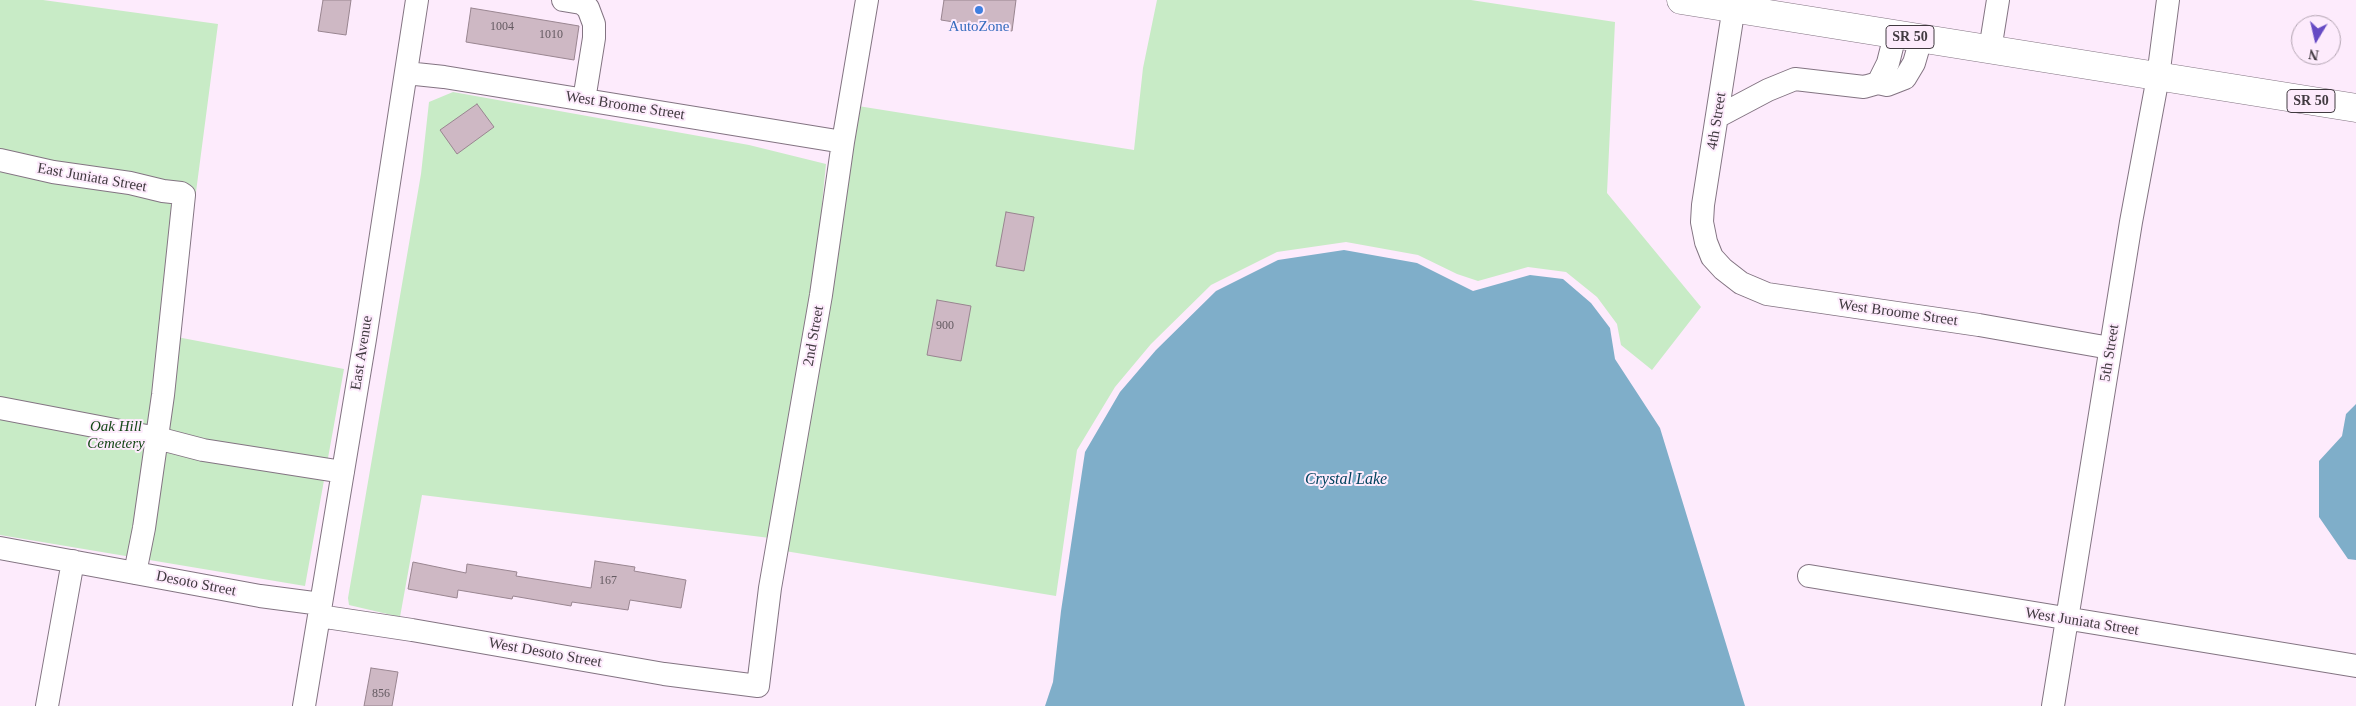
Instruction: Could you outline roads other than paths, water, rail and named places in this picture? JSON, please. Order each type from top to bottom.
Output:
[{"type":"highway","name":"SR 50","points":[[1681,0],[1735,4],[1908,37],[2356,108]]},
{"type":"street","name":"East Avenue","points":[[304,706],[343,472],[417,0]]},
{"type":"street","points":[[563,0],[581,3],[588,8],[594,24],[584,100]]},
{"type":"street","points":[[1990,50],[1998,0]]},
{"type":"street","name":"5th Street","points":[[2053,706],[2110,348],[2158,76],[2168,0]]},
{"type":"street","name":"2nd Street","points":[[760,673],[770,588],[821,295],[862,3]]},
{"type":"street","name":"4th Street","points":[[1706,242],[1702,222],[1703,205],[1735,4]]},
{"type":"street","points":[[1717,117],[1768,90],[1795,79],[1864,88],[1878,84],[1888,63],[1908,37]]},
{"type":"street","name":"West Broome Street","points":[[406,72],[843,142]]},
{"type":"street","name":"East Juniata Street","points":[[0,160],[53,172],[130,183],[184,195],[157,438]]},
{"type":"street","name":"West Broome Street","points":[[1706,242],[1712,257],[1723,269],[1741,283],[1767,294],[1979,325],[2110,348]]},
{"type":"street","points":[[0,408],[157,438],[203,450],[343,472]]},
{"type":"street","points":[[135,573],[144,528],[157,438]]},
{"type":"street","name":"Desoto Street","points":[[0,548],[260,596],[320,610]]},
{"type":"street","points":[[47,706],[73,561]]},
{"type":"street","name":"West Juniata Street","points":[[1808,576],[2356,666]]},
{"type":"street","name":"West Desoto Street","points":[[320,610],[412,630],[664,674],[758,686],[760,673]]},
{"type":"water","name":"Crystal Lake","points":[[1344,250],[1417,263],[1473,291],[1530,275],[1563,279],[1591,303],[1610,328],[1615,359],[1660,428],[1745,706],[1045,706],[1053,682],[1061,611],[1085,452],[1120,392],[1156,350],[1216,291],[1278,260]]},
{"type":"water","points":[[2356,404],[2356,560],[2348,559],[2319,517],[2319,461],[2342,436],[2346,414]]},
{"type":"place","name":"AutoZone","points":[[979,10]]},
{"type":"park label","name":"Oak Hill Cemetery","points":[[116,436]]}]
